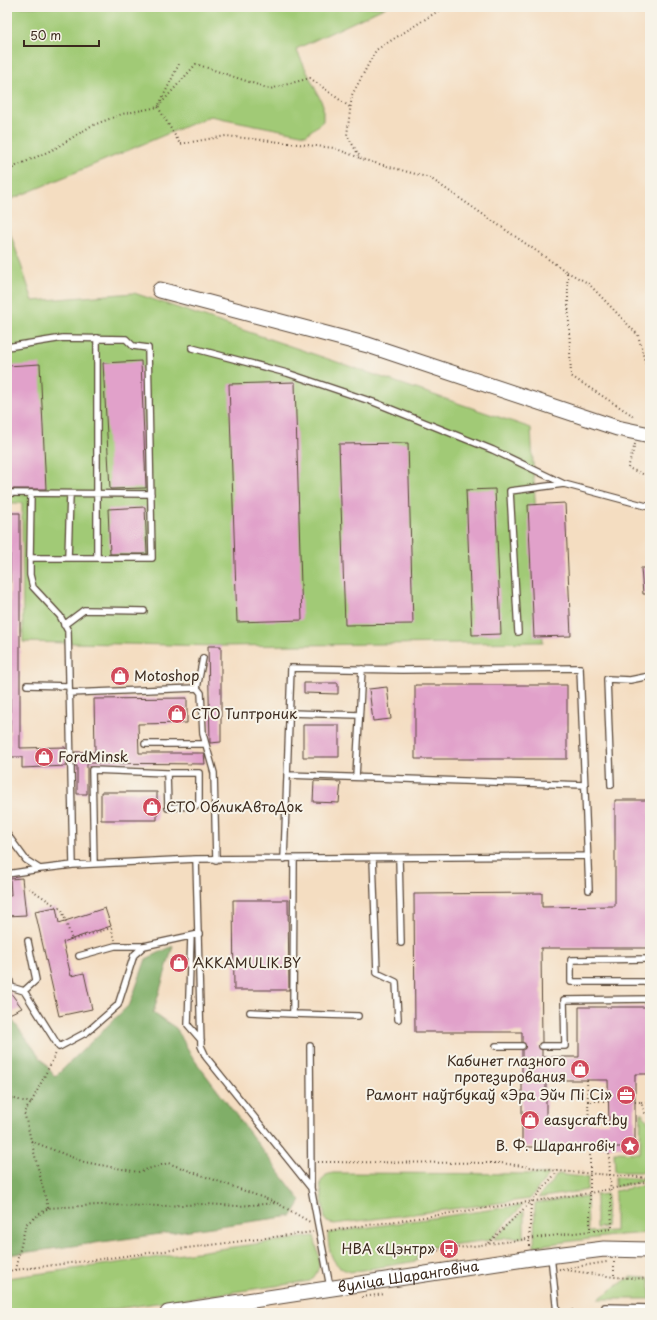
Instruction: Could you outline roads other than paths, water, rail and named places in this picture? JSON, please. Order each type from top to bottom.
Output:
[{"type":"main road","points":[[160,290],[368,345],[617,428],[650,435]]},
{"type":"main road","name":"вуліца Шаранговіча","points":[[168,1313],[330,1288],[551,1262],[604,1249],[650,1250]]},
{"type":"lane","points":[[7,347],[64,338],[97,338],[126,339],[133,346],[148,348],[152,558],[30,558]]},
{"type":"lane","points":[[97,338],[97,558]]},
{"type":"lane","points":[[192,348],[287,373],[376,402],[493,450],[564,484],[650,507]]},
{"type":"lane","points":[[518,632],[510,491],[564,484]]},
{"type":"lane","points":[[7,493],[96,495],[151,494]]},
{"type":"lane","points":[[31,493],[30,575],[33,587],[60,616],[68,631],[73,865]]},
{"type":"lane","points":[[68,558],[70,494]]},
{"type":"lane","points":[[64,625],[84,610],[144,611]]},
{"type":"lane","points":[[196,688],[203,658]]},
{"type":"lane","points":[[284,859],[291,668],[580,668],[588,856],[588,890]]},
{"type":"lane","points":[[356,777],[362,669]]},
{"type":"lane","points":[[611,785],[607,679],[630,680],[650,676]]},
{"type":"lane","points":[[27,685],[69,689],[196,688],[201,693],[203,734],[214,773],[216,860]]},
{"type":"lane","points":[[289,714],[360,715]]},
{"type":"lane","points":[[145,744],[205,744]]},
{"type":"lane","points":[[94,864],[92,770],[167,773],[199,772],[199,806],[168,808],[167,773]]},
{"type":"lane","points":[[287,775],[585,785]]},
{"type":"lane","points":[[7,834],[26,860],[40,869]]},
{"type":"lane","points":[[7,874],[73,865],[196,859],[588,856]]},
{"type":"lane","points":[[373,858],[377,973],[396,982],[398,1019]]},
{"type":"lane","points":[[399,858],[401,942]]},
{"type":"lane","points":[[196,859],[201,1040],[206,1057],[311,1188]]},
{"type":"lane","points":[[293,1014],[294,859]]},
{"type":"lane","points":[[79,956],[117,946],[144,946],[199,934]]},
{"type":"lane","points":[[191,936],[188,1025],[201,1040]]},
{"type":"lane","points":[[24,991],[36,980],[28,941]]},
{"type":"lane","points":[[7,967],[12,987],[24,991],[59,1047],[87,1032],[118,1005],[134,955],[144,946]]},
{"type":"lane","points":[[650,960],[571,960],[572,982],[650,982]]},
{"type":"lane","points":[[542,1046],[565,1046],[564,1000],[650,999]]},
{"type":"lane","points":[[250,1012],[358,1016]]},
{"type":"lane","points":[[310,1046],[311,1188],[330,1288]]},
{"type":"lane","points":[[496,1046],[522,1046]]},
{"type":"lane","points":[[551,1262],[557,1313]]},
{"type":"lane","points":[[605,1307],[650,1308]]},
{"type":"place","name":"Motoshop","points":[[120,676]]},
{"type":"place","name":"СТО Типтроник","points":[[177,714]]},
{"type":"place","name":"FordMinsk","points":[[44,757]]},
{"type":"place","name":"СТО ОбликАвтоДок","points":[[152,807]]},
{"type":"place","name":"AKKAMULIK.BY","points":[[179,963]]},
{"type":"place","name":"Кабинет глазного протезирования","points":[[580,1069]]},
{"type":"place","name":"Рамонт наўтбукаў «Эра Эйч Пі Сі»","points":[[626,1095]]},
{"type":"place","name":"easycraft.by","points":[[530,1120]]},
{"type":"place","name":"В. Ф. Шаранговіч","points":[[630,1146]]},
{"type":"place","name":"НВА «Цэнтр»","points":[[449,1249]]}]
